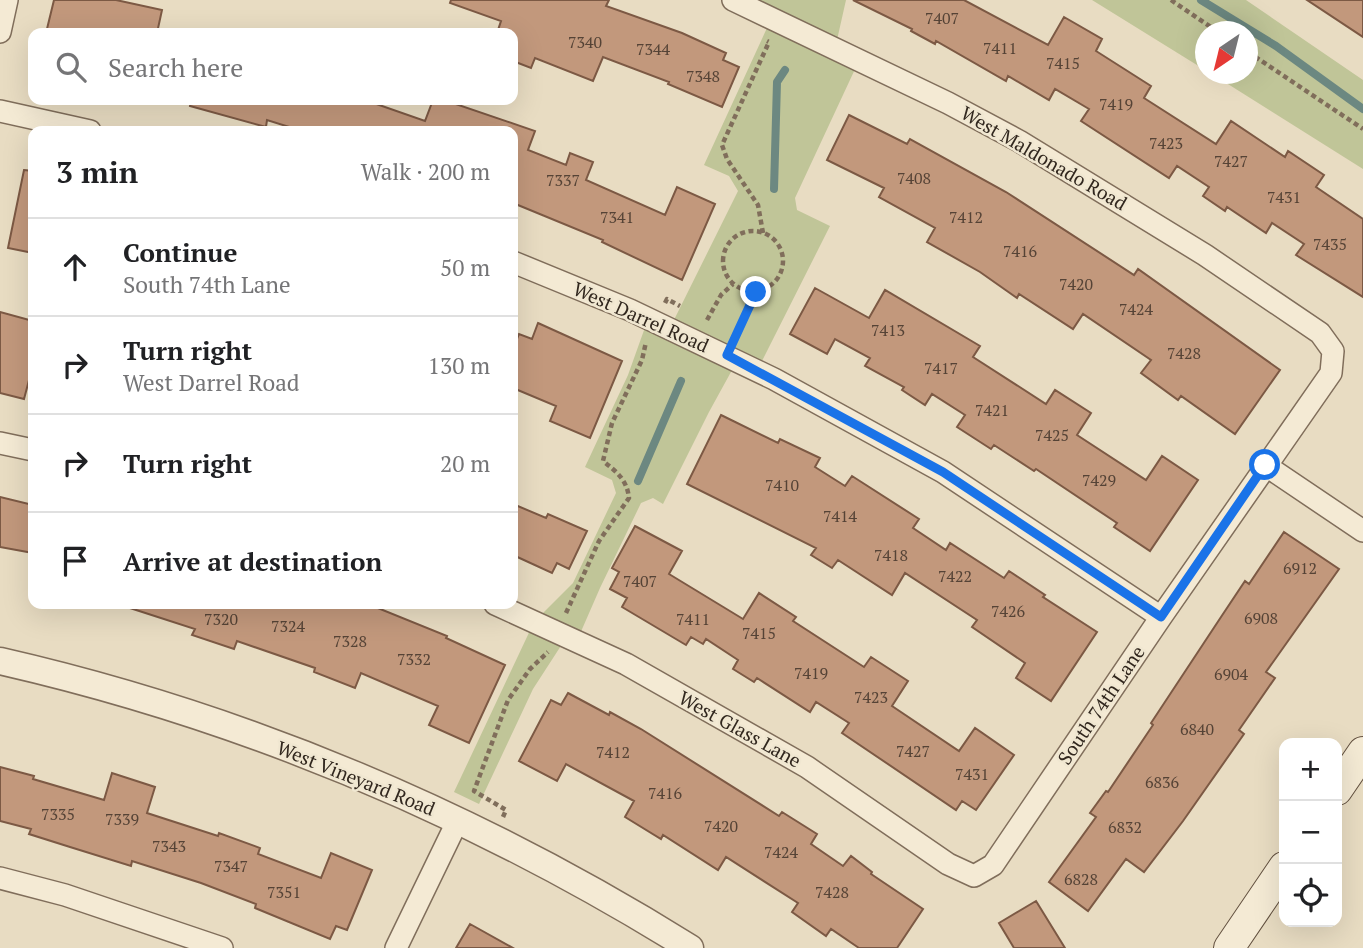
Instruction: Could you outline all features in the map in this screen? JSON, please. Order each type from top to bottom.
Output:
[{"type":"main road","points":[[1342,783],[1363,752]]},
{"type":"main road","points":[[1229,948],[1279,874]]},
{"type":"street","points":[[0,32],[7,0]]},
{"type":"street","name":"West Maldonado Road","points":[[733,0],[948,103],[1019,141],[1205,255],[1320,333],[1334,351]]},
{"type":"street","points":[[0,111],[68,126]]},
{"type":"street","name":"West Darrel Road","points":[[518,264],[727,355],[943,472],[1161,617]]},
{"type":"street","name":"South 74th Lane","points":[[974,876],[993,865],[1265,465],[1331,373],[1334,351]]},
{"type":"street","points":[[0,443],[28,449]]},
{"type":"street","points":[[1265,465],[1363,531]]},
{"type":"street","name":"West Glass Lane","points":[[506,609],[626,664],[807,767],[948,864],[974,876]]},
{"type":"street","name":"West Vineyard Road","points":[[0,662],[115,690],[210,720],[356,776],[493,836],[629,910],[690,948]]},
{"type":"street","points":[[396,948],[457,820]]},
{"type":"street","points":[[0,878],[65,895],[222,948]]},
{"type":"path","points":[[1171,0],[1202,21]]},
{"type":"path","points":[[757,37],[769,42],[722,145],[727,159],[758,205],[763,233]]},
{"type":"path","points":[[1258,59],[1363,129]]},
{"type":"path","points":[[749,231],[763,233],[774,239],[780,248],[783,265],[780,276],[769,287],[756,292],[748,291],[733,284],[725,272],[723,260],[728,244],[738,235],[749,231]]},
{"type":"path","points":[[697,315],[708,321],[721,295],[733,284]]},
{"type":"path","points":[[727,355],[756,292]]},
{"type":"path","points":[[493,836],[506,810],[474,790],[508,699],[530,668],[551,650],[599,541],[629,498],[627,486],[618,473],[603,461],[612,423],[642,360],[646,339],[667,299],[687,310]]},
{"type":"green space","points":[[737,0],[846,0],[837,40],[863,52],[795,198],[797,210],[830,226],[757,371],[737,361],[663,504],[653,498],[641,503],[576,643],[566,638],[533,689],[479,804],[454,792],[534,622],[573,583],[616,493],[612,480],[585,467],[628,375],[648,319],[670,328],[738,191],[729,176],[704,165],[772,17]]},
{"type":"green space","points":[[1092,0],[1246,0],[1363,80],[1363,169],[1228,84],[1258,84],[1258,21],[1195,21],[1195,64]]},
{"type":"building","points":[[54,0],[116,0],[162,10],[158,28],[47,28]]},
{"type":"building","points":[[451,0],[609,0],[606,6],[682,33],[726,53],[723,60],[739,67],[722,107],[668,84],[669,82],[603,57],[593,81],[535,58],[531,68],[518,63],[518,28],[499,28],[501,21],[450,3]]},
{"type":"building","points":[[853,0],[964,0],[1048,45],[1064,17],[1102,39],[1096,51],[1151,86],[1144,98],[1216,144],[1231,121],[1285,157],[1288,151],[1324,175],[1316,187],[1363,219],[1363,297],[1296,255],[1304,244],[1272,223],[1266,233],[1227,207],[1225,211],[1203,196],[1209,187],[1177,166],[1169,178],[1081,121],[1089,109],[1055,89],[1049,100],[1008,76],[1006,81],[936,41],[935,44],[911,31],[912,29]]},
{"type":"building","points":[[1307,0],[1363,0],[1363,37]]},
{"type":"building","points":[[379,105],[425,121],[431,105],[459,105],[535,131],[528,150],[566,165],[570,153],[593,162],[586,180],[665,215],[677,187],[715,204],[682,280],[602,242],[603,240],[518,205],[518,126],[286,126],[267,120],[266,126],[262,126],[190,106]]},
{"type":"building","points":[[849,115],[907,144],[910,139],[1006,192],[1134,275],[1138,269],[1280,370],[1235,434],[1181,396],[1178,400],[1141,373],[1151,360],[1083,314],[1073,329],[1019,294],[1017,298],[980,272],[927,242],[935,228],[879,197],[884,188],[827,160]]},
{"type":"building","points":[[24,170],[28,170],[28,252],[8,248]]},
{"type":"building","points":[[815,288],[869,318],[885,290],[980,346],[973,357],[1046,404],[1055,390],[1091,413],[1077,435],[1146,480],[1162,456],[1198,480],[1150,551],[1114,527],[1117,523],[1036,469],[1034,471],[994,445],[991,449],[957,427],[965,415],[932,394],[925,405],[902,390],[904,387],[865,366],[870,358],[835,339],[827,354],[790,334]]},
{"type":"building","points":[[0,312],[28,320],[28,384],[24,399],[0,393]]},
{"type":"building","points":[[538,323],[622,361],[590,438],[550,421],[556,406],[518,390],[518,336],[519,334],[532,339]]},
{"type":"building","points":[[721,415],[778,443],[780,439],[820,458],[815,467],[845,486],[852,476],[919,519],[913,528],[946,550],[950,543],[1004,578],[1009,571],[1097,632],[1051,701],[1016,678],[1025,663],[972,627],[977,620],[905,573],[892,595],[838,560],[832,568],[811,555],[816,548],[687,484]]},
{"type":"building","points":[[0,497],[28,504],[28,552],[0,547]]},
{"type":"building","points":[[518,506],[546,518],[548,514],[587,531],[569,569],[557,563],[552,573],[518,557]]},
{"type":"building","points":[[635,526],[682,551],[669,574],[743,619],[759,593],[796,617],[793,621],[864,667],[871,657],[908,681],[892,706],[959,751],[975,728],[1014,755],[976,810],[962,801],[956,810],[842,733],[849,723],[816,702],[810,712],[757,678],[754,682],[733,669],[738,660],[706,639],[703,644],[691,637],[686,645],[622,607],[627,598],[610,589],[619,572],[612,568]]},
{"type":"building","points":[[1284,532],[1339,569],[1266,672],[1275,678],[1239,730],[1244,734],[1183,821],[1144,872],[1126,859],[1088,911],[1049,882],[1096,817],[1090,813],[1106,791],[1108,792],[1153,725],[1151,723],[1245,581],[1249,584]]},
{"type":"building","points":[[133,609],[380,609],[447,636],[446,638],[505,665],[469,743],[429,725],[438,706],[361,673],[355,688],[314,672],[315,668],[237,641],[234,649],[192,635],[195,629]]},
{"type":"building","points":[[568,693],[641,729],[779,816],[782,812],[817,834],[811,844],[843,866],[851,856],[872,872],[871,874],[923,909],[897,948],[859,948],[831,929],[826,936],[792,912],[798,903],[726,857],[718,870],[663,835],[661,839],[625,817],[634,801],[566,764],[557,781],[519,761],[551,700],[561,705]]},
{"type":"building","points":[[0,767],[104,800],[112,773],[155,787],[147,813],[218,836],[219,833],[260,848],[258,854],[321,878],[331,853],[372,870],[347,930],[336,926],[330,939],[255,908],[256,904],[201,883],[132,861],[131,866],[29,834],[31,829],[0,821]]},
{"type":"building","points":[[1036,901],[1065,948],[1014,948],[999,923]]},
{"type":"building","points":[[470,924],[513,948],[456,948]]},
{"type":"waterway","points":[[1201,0],[1276,46],[1363,109]]},
{"type":"waterway","points":[[774,189],[777,82],[785,70]]},
{"type":"waterway","points":[[638,481],[681,381]]},
{"type":"route","points":[[756,292],[727,355],[943,472],[1161,617],[1265,465]]}]
